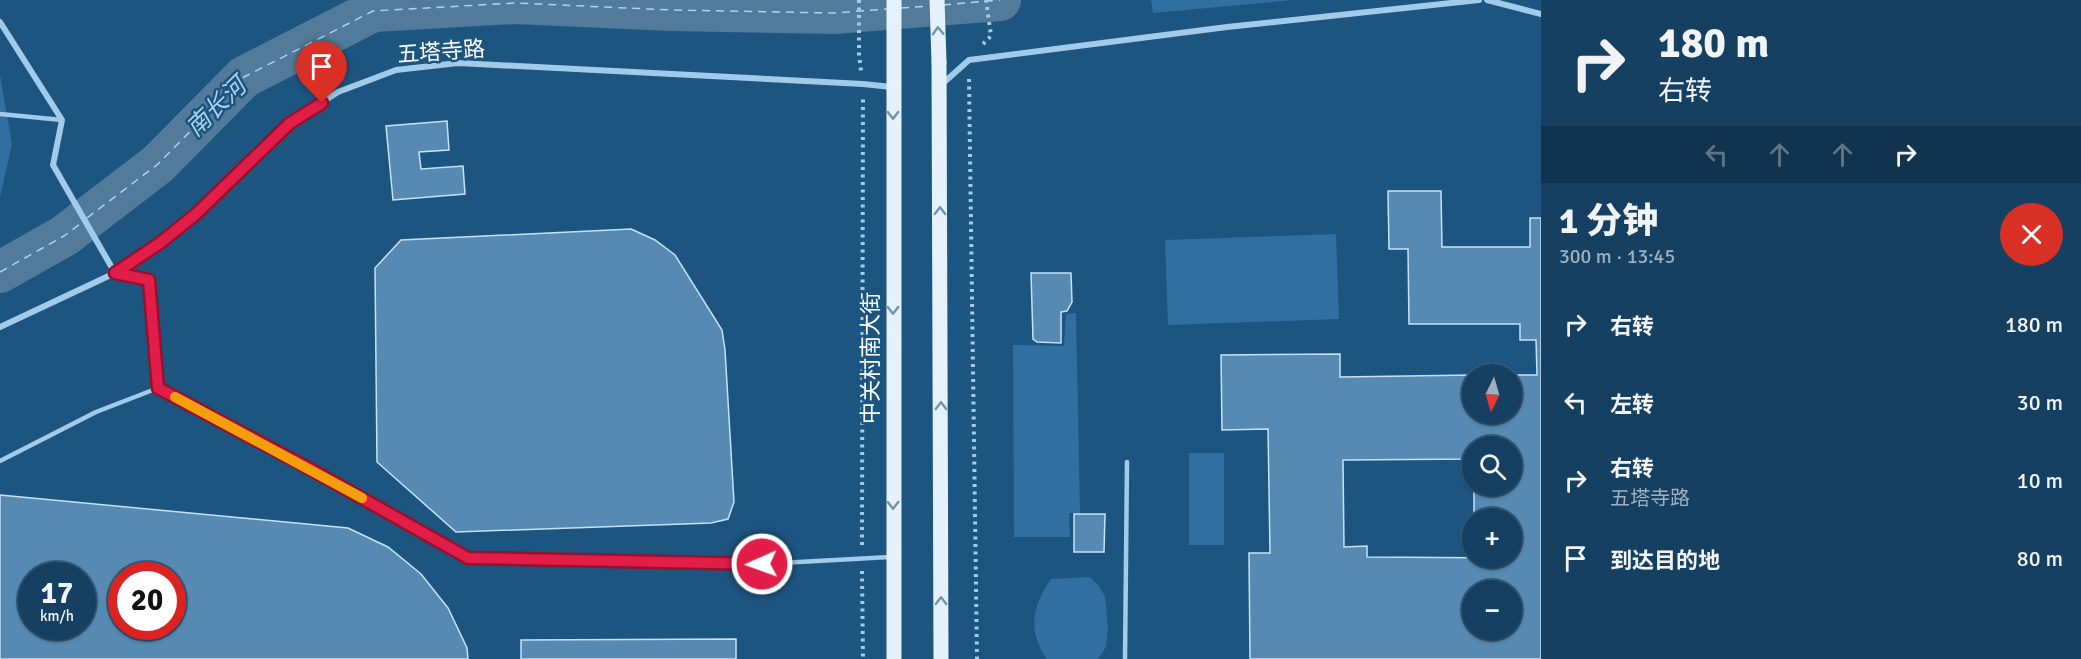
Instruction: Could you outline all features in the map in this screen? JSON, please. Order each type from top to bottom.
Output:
[{"type":"main road","name":"中关村南大街","points":[[894,0],[894,659]]},
{"type":"main road","points":[[937,0],[940,86],[941,659]]},
{"type":"street","points":[[940,86],[969,60],[1227,27],[1479,0]]},
{"type":"street","points":[[1487,0],[1541,14]]},
{"type":"street","points":[[0,22],[62,120],[53,165],[115,273]]},
{"type":"street","name":"五塔寺路","points":[[0,327],[115,273],[160,243],[196,214],[290,123],[338,93],[396,70],[458,63],[893,87]]},
{"type":"lane","points":[[0,114],[62,120]]},
{"type":"lane","points":[[115,273],[149,280],[158,388]]},
{"type":"lane","points":[[0,461],[96,412],[158,388],[312,470],[468,558],[742,565],[893,557]]},
{"type":"lane","points":[[1125,659],[1127,462]]},
{"type":"path","points":[[860,0],[859,54],[863,84],[863,659]]},
{"type":"path","points":[[977,659],[969,60],[991,36],[986,0]]},
{"type":"shaded area","points":[[1151,0],[1293,0],[1153,13]]},
{"type":"shaded area","points":[[0,75],[12,144],[0,197]]},
{"type":"shaded area","points":[[1336,234],[1339,319],[1168,325],[1165,240]]},
{"type":"shaded area","points":[[1076,313],[1080,513],[1069,513],[1070,537],[1014,537],[1013,345],[1064,346],[1066,314]]},
{"type":"shaded area","points":[[1189,453],[1224,453],[1224,545],[1189,545]]},
{"type":"shaded area","points":[[1090,577],[1105,597],[1108,627],[1106,647],[1098,659],[1047,659],[1034,629],[1036,609],[1045,589],[1051,579]]},
{"type":"building","points":[[447,121],[449,150],[419,152],[421,169],[463,166],[465,194],[393,200],[386,126]]},
{"type":"building","points":[[1388,191],[1441,191],[1442,247],[1530,247],[1530,218],[1541,218],[1541,659],[1250,659],[1249,553],[1270,553],[1268,429],[1222,430],[1221,355],[1340,354],[1340,377],[1462,375],[1462,424],[1522,424],[1522,375],[1537,375],[1536,340],[1520,340],[1520,324],[1409,324],[1408,249],[1389,249]],"holes":[[[1462,436],[1522,436],[1522,496],[1474,496],[1474,508],[1522,508],[1522,568],[1462,568],[1462,558],[1367,557],[1367,546],[1344,547],[1343,460],[1462,459]]]},
{"type":"building","points":[[631,229],[655,240],[675,255],[722,330],[734,502],[728,519],[711,523],[456,532],[377,462],[375,268],[401,240]]},
{"type":"building","points":[[1031,273],[1071,273],[1072,302],[1067,311],[1061,312],[1061,343],[1037,342],[1033,339]]},
{"type":"building","points":[[0,495],[348,528],[388,547],[421,574],[448,608],[467,648],[468,659],[0,659]]},
{"type":"building","points":[[1074,514],[1105,514],[1104,552],[1074,552]]},
{"type":"building","points":[[736,639],[736,659],[521,659],[521,640]]},
{"type":"waterway","name":"南长河","points":[[0,272],[64,236],[158,164],[244,77],[373,11],[515,3],[671,10],[834,13],[1000,0]]},
{"type":"ferry route","points":[[943,5],[1000,0]]},
{"type":"ferry route","points":[[87,218],[158,164],[244,77],[373,11],[515,3],[671,10],[834,13],[887,9]]},
{"type":"ferry route","points":[[901,8],[929,6]]},
{"type":"ferry route","points":[[0,272],[64,236],[84,221]]},
{"type":"slow traffic","points":[[175,397],[362,498]]},
{"type":"route","points":[[322,103],[290,123],[196,214],[160,243],[115,273],[149,280],[158,388],[312,470],[468,558],[762,564]]}]
